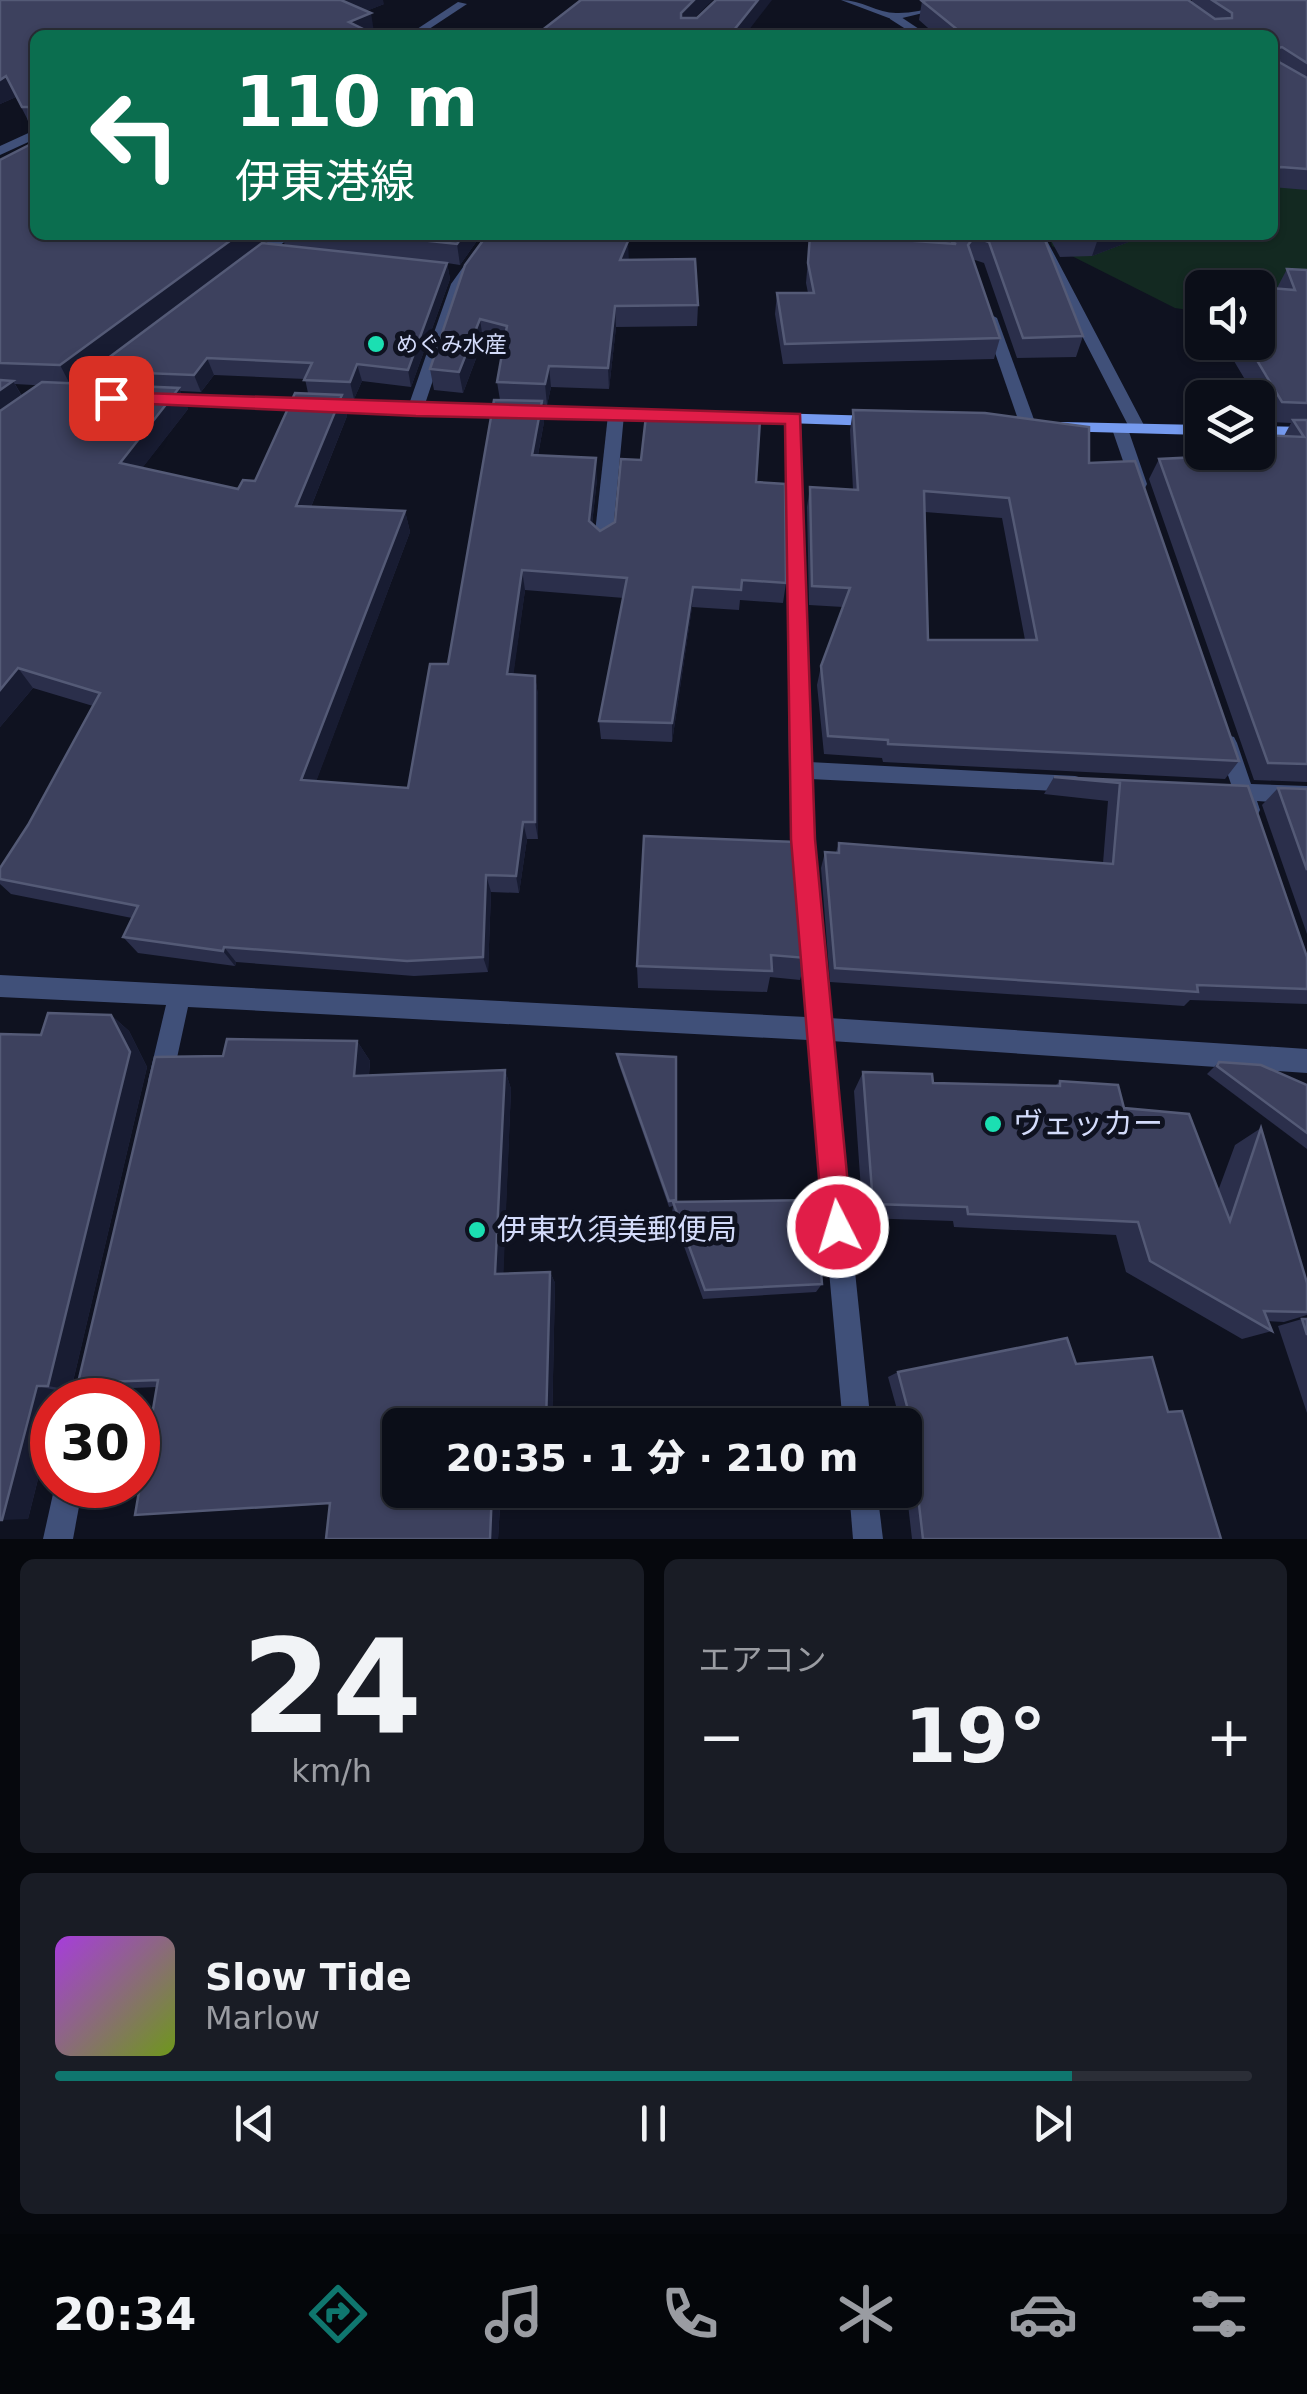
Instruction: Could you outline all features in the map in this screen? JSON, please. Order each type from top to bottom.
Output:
[{"type":"main road","points":[[130,398],[416,410],[891,421]]},
{"type":"main road","points":[[1008,425],[1185,430]]},
{"type":"main road","points":[[1275,431],[1307,432]]},
{"type":"street","points":[[846,0],[914,30]]},
{"type":"street","points":[[894,18],[972,0]]},
{"type":"street","points":[[422,30],[462,4]]},
{"type":"street","points":[[0,151],[30,136]]},
{"type":"street","points":[[248,264],[280,240]]},
{"type":"street","points":[[416,410],[458,284],[489,240]]},
{"type":"street","points":[[1039,240],[1129,429],[1145,502]]},
{"type":"street","points":[[264,252],[282,254]]},
{"type":"street","points":[[447,271],[466,273]]},
{"type":"street","points":[[983,296],[1028,426]]},
{"type":"street","points":[[603,542],[616,416]]},
{"type":"street","points":[[794,418],[799,770],[818,1029],[855,1408]]},
{"type":"street","points":[[1219,720],[1257,830]]},
{"type":"street","points":[[799,770],[1089,784]]},
{"type":"street","points":[[1206,790],[1307,795]]},
{"type":"street","points":[[0,986],[818,1029],[1307,1062]]},
{"type":"street","points":[[153,1112],[179,998]]},
{"type":"street","points":[[92,1378],[101,1340]]},
{"type":"street","points":[[58,1539],[65,1508]]},
{"type":"street","points":[[865,1508],[868,1539]]},
{"type":"green space","points":[[1307,106],[1307,291],[1275,290],[1275,270],[1185,270],[1185,309],[1175,308],[1052,246],[1050,240],[1278,240],[1278,150]]},
{"type":"building","points":[[0,0],[341,0],[371,13],[349,22],[361,28],[357,30],[30,30],[30,122],[29,107],[22,107],[6,76],[0,80]]},
{"type":"building","points":[[581,0],[694,0],[681,18],[697,18],[716,0],[758,0],[734,30],[542,30]]},
{"type":"building","points":[[1188,0],[1215,19],[1232,18],[1232,13],[1212,0],[1307,0],[1307,63],[1278,48],[1278,30],[958,30],[922,1]]},
{"type":"building","points":[[1278,48],[1279,62],[1307,78],[1307,169],[1278,168]]},
{"type":"building","points":[[30,145],[30,240],[231,240],[60,365],[0,363],[0,160]]},
{"type":"building","points":[[420,240],[460,240],[457,244]]},
{"type":"building","points":[[483,240],[628,241],[620,260],[695,259],[698,305],[615,306],[608,368],[549,366],[545,384],[497,382],[507,326],[480,319],[459,372],[430,369],[465,265]]},
{"type":"building","points":[[810,240],[956,244],[950,240],[972,240],[968,245],[1000,338],[785,344],[777,293],[814,293],[808,263]]},
{"type":"building","points":[[983,240],[1045,240],[1083,336],[1023,338],[989,242]]},
{"type":"building","points":[[262,243],[447,263],[408,370],[357,364],[350,382],[304,380],[312,363],[207,358],[194,375],[91,371]]},
{"type":"building","points":[[1287,269],[1307,270],[1307,403],[1282,402],[1275,390],[1275,380],[1269,380],[1257,360],[1275,360],[1275,288],[1295,290]]},
{"type":"building","points":[[0,380],[13,381],[0,390]]},
{"type":"building","points":[[42,382],[179,388],[120,463],[238,489],[243,480],[255,481],[295,393],[342,395],[296,506],[405,511],[301,780],[408,788],[430,664],[448,664],[494,400],[542,401],[532,455],[596,458],[589,521],[600,531],[615,522],[621,459],[641,460],[646,416],[760,420],[756,482],[785,484],[786,583],[742,580],[741,590],[693,587],[672,723],[599,721],[627,578],[522,570],[507,674],[535,676],[535,822],[523,822],[516,876],[486,875],[483,957],[407,961],[224,947],[223,951],[123,937],[138,906],[0,879],[0,868],[100,693],[18,668],[0,690],[0,411]]},
{"type":"building","points":[[853,410],[985,413],[1089,427],[1089,463],[1135,461],[1239,761],[888,744],[888,740],[828,736],[821,666],[850,588],[812,586],[810,487],[858,490]],"holes":[[[924,491],[1009,498],[1037,640],[928,640]]]},
{"type":"building","points":[[1293,420],[1307,420],[1307,764],[1268,763],[1159,459],[1185,458],[1185,470],[1275,470],[1275,436],[1304,437]]},
{"type":"building","points":[[1054,777],[1248,786],[1307,957],[1307,989],[1197,985],[1198,992],[835,968],[825,852],[839,853],[839,843],[1113,864],[1120,783]]},
{"type":"building","points":[[1278,788],[1307,789],[1307,870]]},
{"type":"building","points":[[644,836],[797,842],[806,958],[771,955],[772,971],[637,966]]},
{"type":"building","points":[[48,1013],[111,1015],[130,1052],[50,1378],[30,1378],[30,1413],[0,1520],[0,1034],[41,1035]]},
{"type":"building","points":[[227,1039],[357,1041],[354,1076],[505,1070],[495,1274],[550,1272],[546,1408],[382,1408],[382,1508],[491,1508],[490,1539],[326,1539],[330,1503],[135,1515],[136,1508],[160,1508],[160,1378],[79,1378],[155,1057],[223,1056]]},
{"type":"building","points":[[617,1054],[676,1057],[676,1200],[669,1201]]},
{"type":"building","points":[[1219,1062],[1261,1065],[1307,1085],[1307,1133],[1217,1066]]},
{"type":"building","points":[[863,1072],[932,1074],[933,1083],[1060,1086],[1060,1081],[1118,1085],[1124,1108],[1189,1114],[1230,1221],[1261,1128],[1307,1283],[1307,1312],[1264,1311],[1272,1331],[1150,1261],[1138,1222],[968,1214],[967,1207],[873,1204]]},
{"type":"building","points":[[815,1200],[822,1284],[705,1290],[673,1202]]},
{"type":"building","points":[[1067,1338],[1076,1364],[1152,1357],[1168,1412],[1182,1411],[1221,1539],[923,1539],[919,1508],[922,1408],[907,1408],[898,1372]]},
{"type":"place","name":"めぐみ水産","points":[[376,344]]},
{"type":"place","name":"ヴェッカー","points":[[993,1124]]},
{"type":"place","name":"伊東玖須美郵便局","points":[[477,1230]]},
{"type":"route","points":[[111,398],[616,416],[794,418],[799,770],[807,908],[838,1227]]}]
